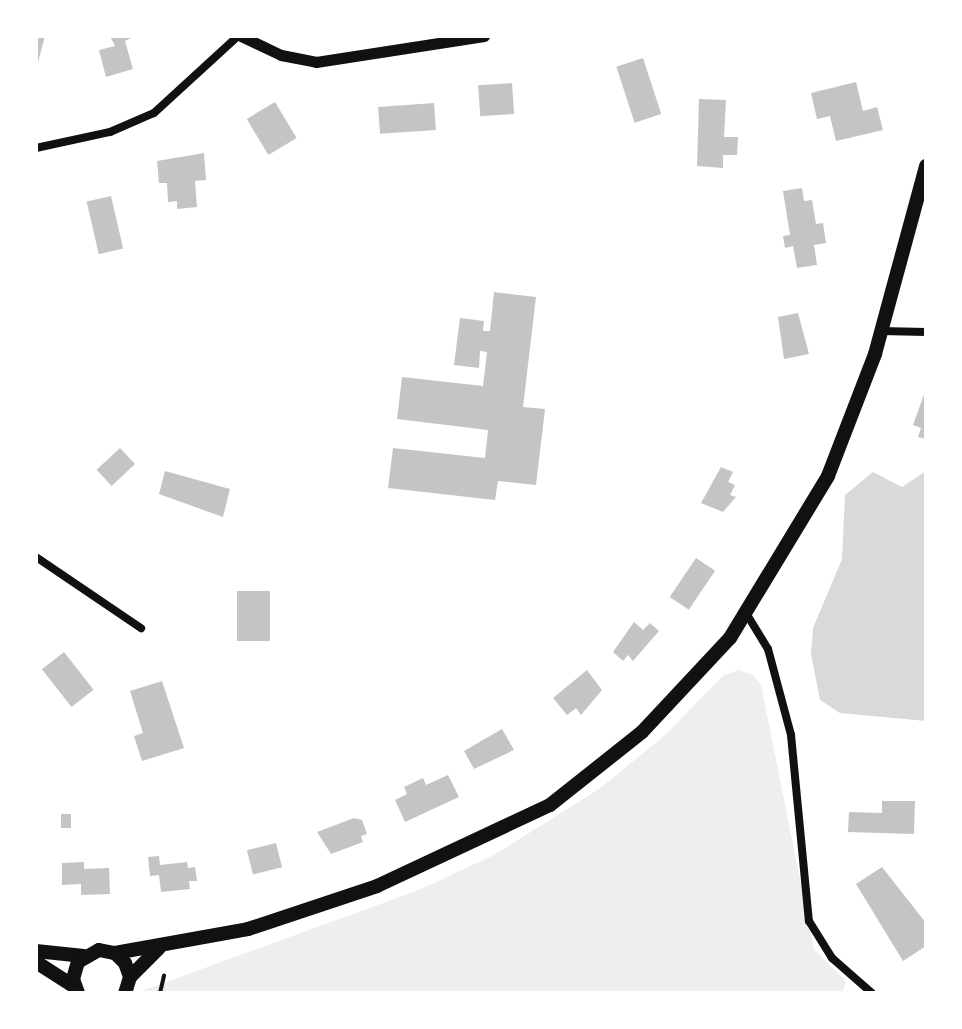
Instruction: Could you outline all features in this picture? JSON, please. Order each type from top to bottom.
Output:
[{"type":"main road","points":[[36,951],[84,956],[99,950],[115,953],[160,948],[248,929],[377,886],[550,805],[642,732],[730,638],[828,476],[881,331],[926,166]]},
{"type":"main road","points":[[125,993],[130,977],[160,948]]},
{"type":"main road","points":[[115,953],[130,977]]},
{"type":"main road","points":[[76,990],[74,970],[84,956]]},
{"type":"main road","points":[[36,962],[76,990]]},
{"type":"street","points":[[36,148],[110,132],[154,113],[239,36],[281,55],[316,62],[484,36]]},
{"type":"street","points":[[881,331],[926,332]]},
{"type":"street","points":[[36,557],[141,628]]},
{"type":"street","points":[[746,613],[768,649],[791,735],[809,921],[832,958],[872,993]]},
{"type":"path","points":[[160,993],[164,975]]},
{"type":"shaded area","points":[[926,471],[926,721],[840,713],[820,700],[811,654],[813,628],[842,559],[845,495],[873,472],[902,487]]},
{"type":"shaded area","points":[[739,670],[754,676],[761,685],[814,949],[846,981],[842,993],[136,993],[419,890],[494,855],[599,789],[663,737],[724,675]]},
{"type":"building","points":[[36,36],[45,36],[37,66],[36,66]]},
{"type":"building","points":[[110,36],[135,36],[125,41],[133,69],[106,77],[99,50],[115,46]]},
{"type":"building","points":[[643,58],[661,114],[635,123],[616,67]]},
{"type":"building","points":[[856,82],[863,111],[877,107],[883,130],[836,141],[830,116],[817,119],[811,93]]},
{"type":"building","points":[[512,83],[514,114],[480,116],[478,85]]},
{"type":"building","points":[[699,99],[726,100],[724,137],[738,137],[737,155],[723,155],[723,168],[697,166]]},
{"type":"building","points":[[275,102],[297,138],[268,155],[247,119]]},
{"type":"building","points":[[434,103],[436,130],[380,134],[378,107]]},
{"type":"building","points":[[204,153],[206,180],[195,181],[197,207],[177,209],[177,201],[168,202],[167,183],[159,183],[157,161]]},
{"type":"building","points":[[802,188],[804,201],[812,200],[816,224],[823,223],[826,243],[814,245],[817,265],[797,268],[793,246],[785,248],[783,236],[790,235],[783,191]]},
{"type":"building","points":[[111,196],[123,249],[99,254],[87,202]]},
{"type":"building","points":[[494,292],[536,297],[523,407],[545,409],[536,485],[498,481],[495,500],[388,488],[393,448],[485,458],[488,430],[397,419],[402,377],[483,386],[487,352],[480,351],[479,368],[454,365],[460,318],[484,321],[483,331],[490,331]]},
{"type":"building","points":[[798,313],[809,354],[784,359],[778,317]]},
{"type":"building","points":[[926,389],[926,439],[918,437],[921,428],[913,425]]},
{"type":"building","points":[[120,448],[135,464],[112,486],[97,470]]},
{"type":"building","points":[[721,467],[733,472],[728,482],[735,485],[730,495],[736,497],[723,512],[701,503]]},
{"type":"building","points":[[165,471],[230,489],[223,517],[159,494]]},
{"type":"building","points":[[696,558],[715,571],[689,610],[670,597]]},
{"type":"building","points":[[237,591],[270,591],[270,641],[237,641]]},
{"type":"building","points":[[634,622],[643,630],[650,623],[659,631],[633,661],[628,655],[623,661],[613,652]]},
{"type":"building","points":[[64,652],[94,690],[71,707],[42,669]]},
{"type":"building","points":[[587,670],[602,690],[581,715],[576,708],[567,715],[553,698]]},
{"type":"building","points":[[162,681],[184,748],[142,761],[134,736],[143,733],[130,691]]},
{"type":"building","points":[[502,729],[514,750],[474,769],[464,751]]},
{"type":"building","points":[[448,775],[459,797],[405,822],[395,800],[407,794],[404,787],[423,778],[426,785]]},
{"type":"building","points":[[882,801],[915,801],[914,834],[848,832],[849,812],[882,813]]},
{"type":"building","points":[[61,814],[71,814],[71,828],[61,828]]},
{"type":"building","points":[[354,818],[362,820],[367,834],[361,836],[363,842],[331,854],[317,832]]},
{"type":"building","points":[[276,843],[282,867],[253,875],[247,850]]},
{"type":"building","points":[[159,856],[160,865],[187,862],[188,868],[195,867],[197,881],[189,881],[190,889],[161,892],[159,875],[150,876],[148,857]]},
{"type":"building","points":[[84,862],[84,869],[109,868],[110,894],[81,895],[81,884],[62,885],[62,863]]},
{"type":"building","points":[[882,867],[926,923],[926,946],[903,961],[856,884]]}]
